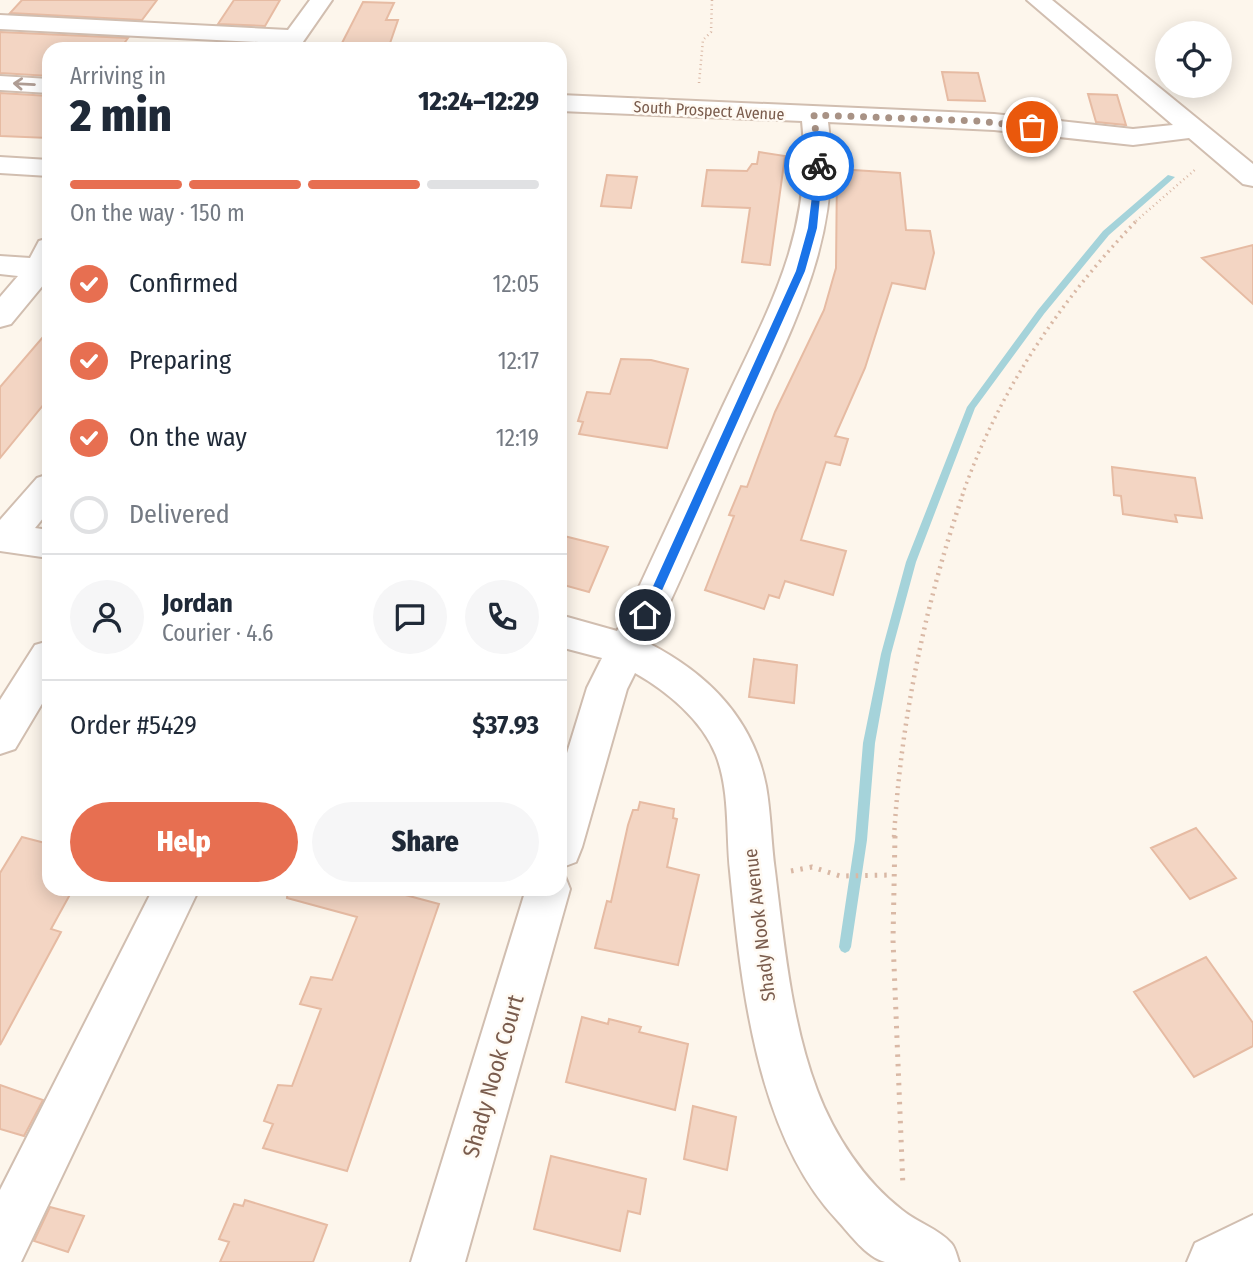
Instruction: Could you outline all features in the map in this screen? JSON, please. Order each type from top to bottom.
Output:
[{"type":"street","points":[[291,42],[321,0]]},
{"type":"street","points":[[1038,0],[1253,178]]},
{"type":"street","points":[[0,22],[276,42]]},
{"type":"street","points":[[0,83],[42,86]]},
{"type":"street","name":"South Prospect Avenue","points":[[567,103],[994,122],[1133,137],[1193,130]]},
{"type":"street","points":[[567,823],[607,688],[645,615],[801,271],[818,192],[819,156],[814,115]]},
{"type":"street","points":[[0,165],[42,168]]},
{"type":"street","points":[[0,265],[42,262]]},
{"type":"street","points":[[0,317],[42,267]]},
{"type":"street","points":[[3,537],[42,495]]},
{"type":"street","points":[[3,537],[42,543]]},
{"type":"street","name":"Shady Nook Avenue","points":[[567,633],[626,651],[673,675],[709,707],[733,744],[743,780],[766,997],[785,1072],[817,1151],[862,1213],[918,1255]]},
{"type":"street","points":[[0,736],[42,668]]},
{"type":"street","points":[[0,1247],[174,896]]},
{"type":"street","name":"Shady Nook Court","points":[[438,1262],[546,896]]},
{"type":"street","points":[[1214,1262],[1253,1242]]},
{"type":"path","points":[[696,109],[703,40],[711,32],[712,0]]},
{"type":"path","points":[[918,1255],[893,875],[897,790],[913,681],[940,569],[973,467],[996,416],[1008,390],[1054,317],[1151,207],[1186,175],[1221,151]]},
{"type":"path","points":[[754,882],[812,867],[840,876],[893,875]]},
{"type":"building","points":[[22,0],[157,0],[142,20],[10,13]]},
{"type":"building","points":[[234,0],[280,0],[265,26],[218,24]]},
{"type":"building","points":[[363,2],[394,3],[386,20],[398,20],[390,42],[343,42]]},
{"type":"building","points":[[0,32],[128,38],[125,42],[42,42],[42,76],[0,73]]},
{"type":"building","points":[[942,72],[978,73],[985,101],[948,100]]},
{"type":"building","points":[[0,93],[42,96],[42,138],[0,136]]},
{"type":"building","points":[[1088,94],[1117,95],[1126,125],[1096,122]]},
{"type":"building","points":[[759,152],[785,156],[770,265],[742,262],[750,208],[702,206],[707,170],[747,171],[752,164],[757,164]]},
{"type":"building","points":[[837,169],[900,173],[906,230],[930,231],[934,253],[925,289],[892,283],[865,368],[835,436],[848,439],[840,465],[826,462],[801,540],[846,551],[833,595],[785,581],[779,598],[769,595],[764,609],[705,590],[734,516],[729,515],[741,486],[747,487],[775,412],[824,310],[836,268]]},
{"type":"building","points":[[607,175],[637,177],[631,208],[601,206]]},
{"type":"building","points":[[1253,245],[1253,304],[1202,258]]},
{"type":"building","points":[[42,338],[42,407],[0,458],[0,387]]},
{"type":"building","points":[[621,359],[651,360],[688,369],[667,448],[579,434],[583,422],[578,421],[587,392],[610,394]]},
{"type":"building","points":[[1112,467],[1195,478],[1202,518],[1175,515],[1177,522],[1123,514],[1121,496],[1114,495]]},
{"type":"building","points":[[567,537],[608,547],[589,592],[567,586]]},
{"type":"building","points":[[754,659],[797,665],[794,703],[749,697]]},
{"type":"building","points":[[640,802],[674,809],[673,818],[677,819],[667,867],[699,875],[678,965],[595,948],[607,901],[611,902],[628,825],[633,810],[638,810]]},
{"type":"building","points":[[1196,828],[1236,878],[1190,899],[1151,848]]},
{"type":"building","points":[[22,837],[42,842],[42,896],[69,896],[51,929],[61,932],[0,1045],[0,873]]},
{"type":"building","points":[[409,896],[439,904],[347,1171],[263,1148],[273,1124],[264,1121],[278,1085],[292,1086],[321,1009],[300,1004],[311,977],[332,980],[357,917],[287,898]]},
{"type":"building","points":[[1206,957],[1253,1023],[1253,1046],[1194,1077],[1134,992]]},
{"type":"building","points":[[582,1017],[608,1024],[609,1019],[641,1027],[639,1032],[688,1044],[675,1110],[566,1082]]},
{"type":"building","points":[[0,1085],[43,1100],[24,1136],[0,1129]]},
{"type":"building","points":[[693,1106],[736,1117],[727,1170],[684,1159]]},
{"type":"building","points":[[551,1156],[646,1179],[640,1214],[628,1211],[620,1251],[534,1229]]},
{"type":"building","points":[[245,1200],[327,1225],[313,1262],[220,1262],[229,1242],[219,1239],[234,1204],[243,1206]]},
{"type":"building","points":[[50,1207],[84,1216],[68,1252],[34,1241]]},
{"type":"waterway","points":[[845,947],[861,840],[869,743],[886,654],[911,562],[971,407],[1041,312],[1106,233],[1171,177]]},
{"type":"way so far","points":[[819,166],[814,115],[977,121],[1032,127]]},
{"type":"route","points":[[645,615],[801,271],[813,228],[819,166]]}]
